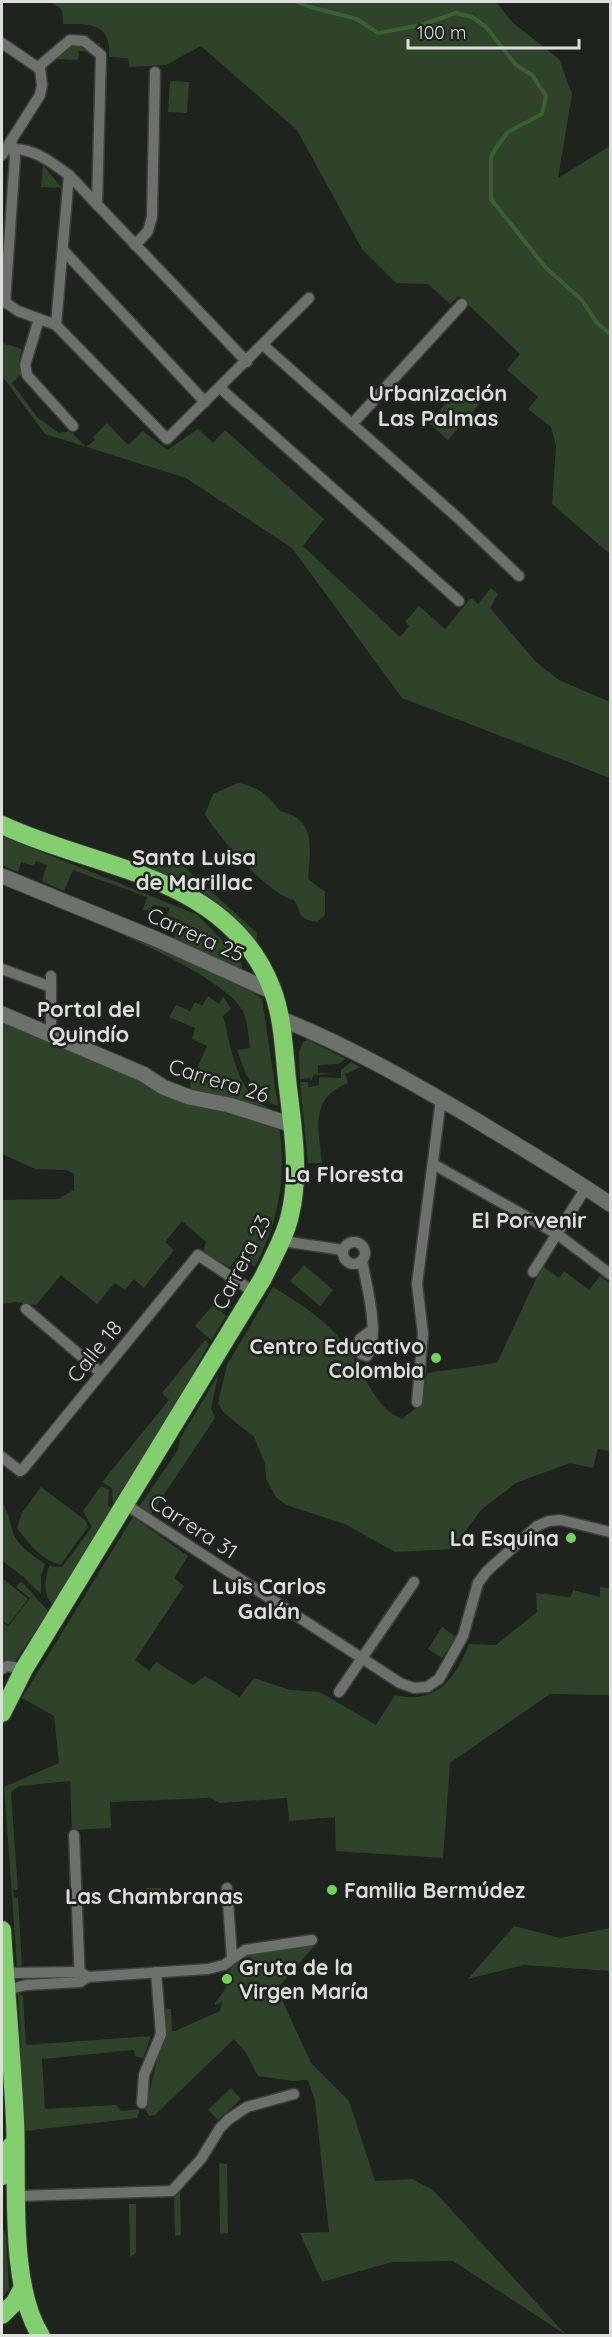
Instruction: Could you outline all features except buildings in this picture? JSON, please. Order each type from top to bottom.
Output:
[{"type":"highway","name":"Carrera 23","points":[[2,825],[20,834],[156,880],[198,902],[224,922],[252,952],[273,992],[279,1018],[293,1125],[295,1186],[282,1241],[254,1292],[24,1668],[2,1713]]},
{"type":"highway","points":[[2,1929],[15,2121],[18,2241],[23,2287],[29,2313],[40,2336]]},
{"type":"highway","points":[[2,2176],[15,2121]]},
{"type":"highway","points":[[2,2214],[9,2221],[18,2241]]},
{"type":"highway","points":[[2,2316],[15,2302],[23,2287]]},
{"type":"street","points":[[38,67],[70,40],[84,41],[101,55],[97,205]]},
{"type":"street","points":[[2,44],[38,67],[42,76],[40,95],[13,145],[2,155]]},
{"type":"street","points":[[135,244],[148,231],[152,217],[155,72]]},
{"type":"street","points":[[13,145],[45,157],[69,175],[247,362]]},
{"type":"street","points":[[13,145],[3,302],[56,325],[167,440],[309,298]]},
{"type":"street","points":[[56,325],[69,175]]},
{"type":"street","points":[[63,250],[205,402]]},
{"type":"street","points":[[352,424],[462,304]]},
{"type":"street","points":[[39,319],[24,365],[27,375],[74,426]]},
{"type":"street","points":[[263,345],[458,518],[519,576]]},
{"type":"street","points":[[220,388],[459,601]]},
{"type":"street","name":"Carrera 25","points":[[2,876],[273,992]]},
{"type":"street","points":[[2,969],[51,982],[51,1035]]},
{"type":"street","name":"Carrera 26","points":[[2,1014],[189,1097],[229,1105],[293,1125]]},
{"type":"street","points":[[279,1018],[368,1060],[441,1099],[586,1186],[610,1204]]},
{"type":"street","points":[[417,1402],[423,1334],[417,1284],[441,1099]]},
{"type":"street","points":[[433,1164],[557,1234],[610,1274]]},
{"type":"street","points":[[533,1272],[586,1186]]},
{"type":"street","points":[[282,1241],[343,1250]]},
{"type":"street","points":[[362,1261],[356,1264],[349,1263],[344,1257],[343,1250],[348,1243],[360,1243],[365,1250],[362,1261],[373,1329]]},
{"type":"street","name":"Calle 18","points":[[2,1457],[20,1472],[198,1255],[254,1292]]},
{"type":"street","points":[[26,1309],[101,1373]]},
{"type":"street","name":"Carrera 31","points":[[125,1504],[400,1683],[414,1688],[427,1687],[439,1679],[463,1636],[478,1583],[488,1570],[537,1526],[549,1521],[561,1520],[610,1532]]},
{"type":"street","points":[[339,1692],[414,1582]]},
{"type":"street","points":[[2,1669],[7,1666],[24,1668]]},
{"type":"street","points":[[74,1835],[83,1977]]},
{"type":"street","points":[[227,1888],[232,1958]]},
{"type":"street","points":[[5,1982],[208,1969],[224,1965],[245,1950],[312,1940]]},
{"type":"street","points":[[142,2103],[144,2075],[160,2034],[156,1972]]},
{"type":"street","points":[[5,1982],[26,1985],[83,1977]]},
{"type":"street","points":[[18,2196],[172,2192],[201,2159],[220,2128],[229,2119],[247,2107],[294,2094]]},
{"type":"green space","points":[[50,2],[496,2],[513,23],[559,59],[572,94],[558,178],[610,146],[610,554],[552,504],[556,446],[551,427],[528,409],[538,397],[507,370],[520,354],[459,296],[450,304],[428,284],[396,283],[362,249],[297,130],[201,46],[166,65],[129,67],[128,58],[109,57],[109,46],[103,32],[90,25],[63,24],[62,9]]},
{"type":"green space","points":[[58,42],[100,43],[99,52],[79,51],[78,60],[58,59]]},
{"type":"green space","points":[[170,81],[189,82],[187,113],[168,112]]},
{"type":"green space","points":[[43,165],[62,188],[41,187]]},
{"type":"green space","points":[[2,343],[22,349],[19,360],[21,374],[12,383],[37,417],[59,433],[70,431],[86,447],[45,434],[2,376]]},
{"type":"green space","points":[[461,385],[481,402],[448,440],[429,423]]},
{"type":"green space","points":[[107,423],[128,445],[143,431],[167,450],[198,429],[213,443],[225,430],[324,519],[303,546],[400,637],[409,626],[405,622],[419,606],[445,629],[471,598],[478,604],[491,588],[498,594],[490,608],[536,662],[559,680],[610,702],[610,778],[402,698],[292,548],[186,478],[86,447],[95,440],[93,437]]},
{"type":"green space","points":[[238,783],[262,792],[280,811],[292,815],[306,828],[310,847],[308,879],[325,892],[325,915],[317,922],[303,917],[294,900],[284,896],[258,877],[232,850],[205,814],[213,794]]},
{"type":"green space","points":[[2,836],[198,915],[240,959],[243,971],[174,939],[179,920],[167,916],[170,908],[153,905],[149,910],[143,910],[147,897],[73,870],[64,891],[42,881],[47,865],[36,861],[34,866],[21,862],[18,872],[2,865]]},
{"type":"green space","points":[[160,851],[182,865],[257,933],[256,943],[232,916],[208,896],[181,881],[147,868]]},
{"type":"green space","points":[[88,918],[245,986],[262,999],[278,1106],[256,1091],[243,1067],[237,1050],[250,1048],[247,1024],[243,1011],[233,998],[196,972]]},
{"type":"green space","points":[[208,996],[219,1004],[223,996],[231,1009],[223,1016],[238,1073],[253,1097],[277,1111],[275,1116],[191,1094],[190,1084],[207,1046],[192,1039],[195,1028],[169,1017],[176,1005],[190,1011],[195,1002],[202,1006]]},
{"type":"green space","points":[[2,1019],[279,1127],[282,1164],[279,1199],[270,1233],[255,1267],[238,1256],[230,1267],[203,1253],[206,1242],[182,1221],[165,1242],[174,1250],[144,1288],[134,1279],[125,1290],[115,1283],[97,1304],[61,1275],[36,1305],[16,1302],[2,1304],[2,1200],[58,1199],[74,1190],[74,1174],[67,1170],[35,1169],[2,1154]]},
{"type":"green space","points":[[308,1040],[346,1059],[338,1064],[318,1065],[318,1073],[338,1074],[313,1075],[311,1081],[310,1078],[300,1079],[299,1053],[303,1042]]},
{"type":"green space","points":[[351,1062],[361,1067],[345,1074],[348,1083],[327,1097],[319,1116],[322,1163],[308,1163],[300,1082],[308,1082],[308,1087],[319,1085],[319,1077],[341,1078],[341,1070]]},
{"type":"green space","points":[[304,1265],[333,1290],[320,1306],[290,1281]]},
{"type":"green space","points":[[542,1266],[559,1278],[564,1271],[589,1290],[600,1276],[610,1284],[610,1451],[598,1449],[593,1468],[570,1463],[516,1483],[481,1510],[452,1549],[395,1552],[345,1524],[286,1505],[276,1497],[266,1479],[265,1464],[254,1437],[223,1412],[218,1403],[227,1365],[273,1287],[310,1312],[335,1333],[350,1351],[375,1395],[392,1413],[402,1419],[422,1403],[427,1373],[497,1363]]},
{"type":"green space","points":[[214,1304],[226,1316],[211,1340],[195,1326]]},
{"type":"green space","points":[[205,1340],[209,1344],[175,1405],[113,1505],[112,1488],[102,1482],[169,1400],[162,1393]]},
{"type":"green space","points":[[218,1375],[211,1408],[215,1418],[151,1514],[170,1528],[139,1507],[178,1450],[180,1439]]},
{"type":"green space","points":[[101,1486],[109,1490],[108,1505],[111,1508],[53,1605],[46,1592],[49,1566],[62,1567],[92,1527],[83,1511]]},
{"type":"green space","points":[[41,1487],[86,1521],[88,1527],[61,1564],[48,1560],[17,1528],[22,1513]]},
{"type":"green space","points":[[2,1502],[17,1540],[45,1564],[41,1575],[41,1594],[2,1561]]},
{"type":"green space","points":[[133,1517],[188,1556],[174,1578],[184,1586],[135,1660],[149,1671],[156,1662],[193,1685],[205,1676],[240,1697],[254,1678],[290,1690],[320,1692],[376,1725],[395,1695],[422,1696],[433,1692],[442,1686],[458,1668],[469,1644],[496,1645],[537,1612],[536,1593],[571,1597],[573,1590],[600,1597],[600,1587],[610,1588],[610,1695],[550,1694],[450,1763],[443,1858],[336,1851],[335,1817],[289,1821],[287,1798],[220,1803],[210,1798],[110,1802],[111,1828],[72,1830],[70,1781],[19,1786],[11,1792],[18,1890],[13,1890],[14,1898],[18,1898],[22,1965],[17,1966],[4,1787],[59,1763],[54,1716],[22,1698]]},
{"type":"green space","points":[[2,1578],[28,1599],[8,1625],[2,1620]]},
{"type":"green space","points":[[21,1581],[49,1612],[14,1663],[2,1664],[2,1622],[8,1627],[30,1598],[16,1587]]},
{"type":"green space","points":[[442,1627],[456,1637],[442,1658],[428,1649]]},
{"type":"green space","points":[[146,1888],[161,1888],[162,1903],[146,1904]]},
{"type":"green space","points":[[514,1926],[560,1938],[610,1928],[610,1971],[524,1965],[468,1979]]},
{"type":"green space","points":[[315,1945],[277,1989],[311,2063],[349,2101],[375,2181],[412,2179],[433,2190],[566,2335],[453,2261],[392,2262],[322,2282],[300,2233],[329,2232],[315,2101],[308,2080],[293,2081],[258,2076],[246,2053],[234,2039],[155,2115],[149,2116],[142,2103],[147,2102],[157,2060],[164,2008],[171,2009],[172,2031],[175,2031],[220,2011],[222,2002],[215,2005],[215,2003],[226,1988],[223,1977],[247,1952]]},
{"type":"green space","points":[[18,1993],[23,1996],[26,2045],[151,2036],[143,2058],[135,2056],[134,2050],[42,2059],[45,2109],[116,2105],[121,2111],[140,2109],[137,2118],[25,2131]]},
{"type":"green space","points":[[231,2088],[241,2099],[218,2120],[208,2110]]},
{"type":"green space","points":[[219,2163],[227,2164],[228,2233],[220,2234]]},
{"type":"green space","points":[[180,2192],[181,2235],[175,2236],[174,2197]]},
{"type":"green space","points":[[129,2204],[136,2204],[136,2253],[130,2257]]},
{"type":"green space","points":[[2,2226],[6,2235],[9,2289],[2,2298]]},
{"type":"waterway","points":[[297,2],[357,19],[378,33],[421,25],[456,13],[472,17],[486,27],[516,65],[532,75],[546,96],[542,114],[508,132],[496,148],[491,157],[491,199],[546,268],[582,300],[597,323],[610,334]]},
{"type":"place","name":"Centro Educativo Colombia","points":[[436,1358]]},
{"type":"place","name":"La Esquina","points":[[571,1538]]},
{"type":"place","name":"Familia Bermúdez","points":[[332,1890]]},
{"type":"place","name":"Gruta de la Virgen María","points":[[227,1979]]},
{"type":"district","name":"Urbanización Las Palmas","points":[[438,406]]},
{"type":"district","name":"Santa Luisa de Marillac","points":[[194,870]]},
{"type":"district","name":"Portal del Quindío","points":[[89,1022]]},
{"type":"district","name":"La Floresta","points":[[344,1174]]},
{"type":"district","name":"El Porvenir","points":[[529,1220]]},
{"type":"district","name":"Luis Carlos Galán","points":[[269,1598]]},
{"type":"district","name":"Las Chambranas","points":[[154,1896]]}]
